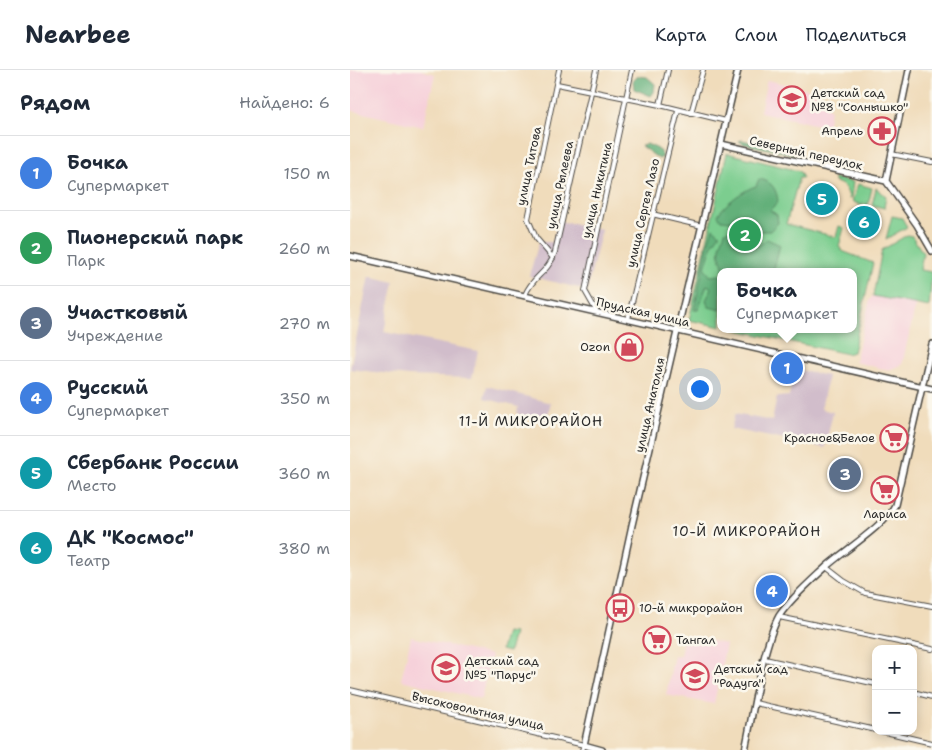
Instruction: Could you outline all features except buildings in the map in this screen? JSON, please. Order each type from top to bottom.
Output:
[{"type":"street","name":"улица Титова","points":[[553,258],[536,238],[528,219],[559,70]]},
{"type":"street","name":"улица Рылеева","points":[[525,295],[530,282],[551,265],[596,70]]},
{"type":"street","name":"улица Никитина","points":[[597,312],[585,291],[632,70]]},
{"type":"street","points":[[660,105],[668,70]]},
{"type":"street","points":[[691,113],[703,70]]},
{"type":"street","name":"улица Анатолия","points":[[583,747],[632,525],[679,330],[738,70]]},
{"type":"street","points":[[909,70],[886,181],[932,250]]},
{"type":"street","points":[[557,84],[591,90],[627,100],[660,105],[726,122]]},
{"type":"street","name":"улица Сергея Лазо","points":[[628,319],[678,111]]},
{"type":"street","name":"Северный переулок","points":[[721,144],[886,181]]},
{"type":"street","points":[[891,154],[932,162]]},
{"type":"street","points":[[652,214],[702,226]]},
{"type":"street","name":"Прудская улица","points":[[350,256],[932,389]]},
{"type":"street","points":[[745,750],[765,658],[779,617],[790,603],[826,567],[893,509],[932,344]]},
{"type":"street","points":[[826,567],[844,581],[865,592],[932,606]]},
{"type":"street","points":[[779,617],[932,649]]},
{"type":"street","points":[[765,658],[872,683]]},
{"type":"street","name":"Высоковольтная улица","points":[[350,690],[602,750]]},
{"type":"street","points":[[917,693],[932,696]]},
{"type":"street","points":[[755,703],[872,729]]},
{"type":"street","points":[[898,735],[932,743]]},
{"type":"shaded area","points":[[350,70],[420,70],[435,74],[423,127],[350,110]]},
{"type":"shaded area","name":"Детский сад №8 \"Солнышко\"","points":[[767,80],[812,90],[830,110],[827,127],[760,112]]},
{"type":"shaded area","points":[[558,221],[602,229],[587,290],[529,276],[539,242],[553,242]]},
{"type":"shaded area","points":[[369,276],[394,282],[384,332],[478,351],[472,378],[408,376],[350,369]]},
{"type":"shaded area","points":[[873,296],[916,304],[902,365],[888,370],[855,362],[870,299]]},
{"type":"shaded area","points":[[795,369],[828,376],[821,409],[833,412],[825,448],[731,429],[735,414],[772,421],[777,397],[789,396]]},
{"type":"shaded area","points":[[487,386],[551,403],[546,422],[517,414],[518,407],[484,398]]},
{"type":"shaded area","name":"Детский сад \"Радуга\"","points":[[684,635],[726,644],[714,704],[666,695],[674,655],[680,656]]},
{"type":"shaded area","name":"Детский сад №5 \"Парус\"","points":[[411,637],[491,655],[481,699],[401,680]]},
{"type":"green space","points":[[638,76],[647,77],[655,84],[654,92],[651,96],[634,89],[633,81]]},
{"type":"green space","points":[[742,140],[801,154],[802,156],[744,144],[739,141]]},
{"type":"green space","points":[[647,144],[658,149],[663,157],[659,159],[641,146]]},
{"type":"green space","points":[[727,153],[799,171],[803,178],[799,178],[786,224],[836,237],[839,226],[844,228],[839,246],[842,251],[873,263],[853,352],[847,354],[750,333],[857,333],[857,268],[717,268],[717,326],[689,320]]},
{"type":"green space","points":[[834,178],[853,182],[851,198],[849,199],[842,185],[834,182]]},
{"type":"green space","points":[[759,179],[770,184],[775,190],[778,202],[770,210],[777,215],[778,223],[770,231],[761,231],[732,221],[721,220],[718,215],[724,207],[740,194],[756,186]]},
{"type":"green space","points":[[858,184],[872,188],[868,205],[863,204],[862,206],[852,201]]},
{"type":"green space","points":[[876,188],[886,196],[884,208],[872,205]]},
{"type":"green space","points":[[892,216],[902,218],[907,227],[886,239]]},
{"type":"green space","points":[[713,228],[720,234],[712,245],[705,268],[710,276],[717,275],[717,309],[709,307],[706,300],[712,288],[707,285],[698,310],[694,310]]},
{"type":"green space","points":[[731,229],[745,232],[752,244],[758,246],[767,239],[780,245],[774,268],[723,268],[720,258],[720,247],[725,231]]},
{"type":"green space","points":[[907,235],[912,236],[923,253],[920,270],[932,272],[929,307],[873,296],[882,250]]},
{"type":"green space","points":[[506,632],[514,633],[509,652],[501,650]]},
{"type":"place","name":"Детский сад №8 \"Солнышко\"","points":[[792,100]]},
{"type":"place","name":"Апрель","points":[[882,131]]},
{"type":"place","name":"Сбербанк России","points":[[822,199]]},
{"type":"place","name":"ДК \"Космос\"","points":[[864,222]]},
{"type":"place","name":"Пионерский парк","points":[[745,235]]},
{"type":"place","name":"Ozon","points":[[629,347]]},
{"type":"place","name":"Бочка","points":[[787,368]]},
{"type":"place","name":"Красное&Белое","points":[[894,438]]},
{"type":"place","name":"Участковый","points":[[845,474]]},
{"type":"place","name":"Лариса","points":[[885,490]]},
{"type":"place","name":"Русский","points":[[772,591]]},
{"type":"place","name":"10-й микрорайон","points":[[620,608]]},
{"type":"place","name":"Тангал","points":[[657,640]]},
{"type":"place","name":"Детский сад №5 \"Парус\"","points":[[446,668]]},
{"type":"place","name":"Детский сад \"Радуга\"","points":[[695,676]]},
{"type":"district","name":"11-Й МИКРОРАЙОН","points":[[531,421]]},
{"type":"district","name":"10-Й МИКРОРАЙОН","points":[[747,531]]}]
